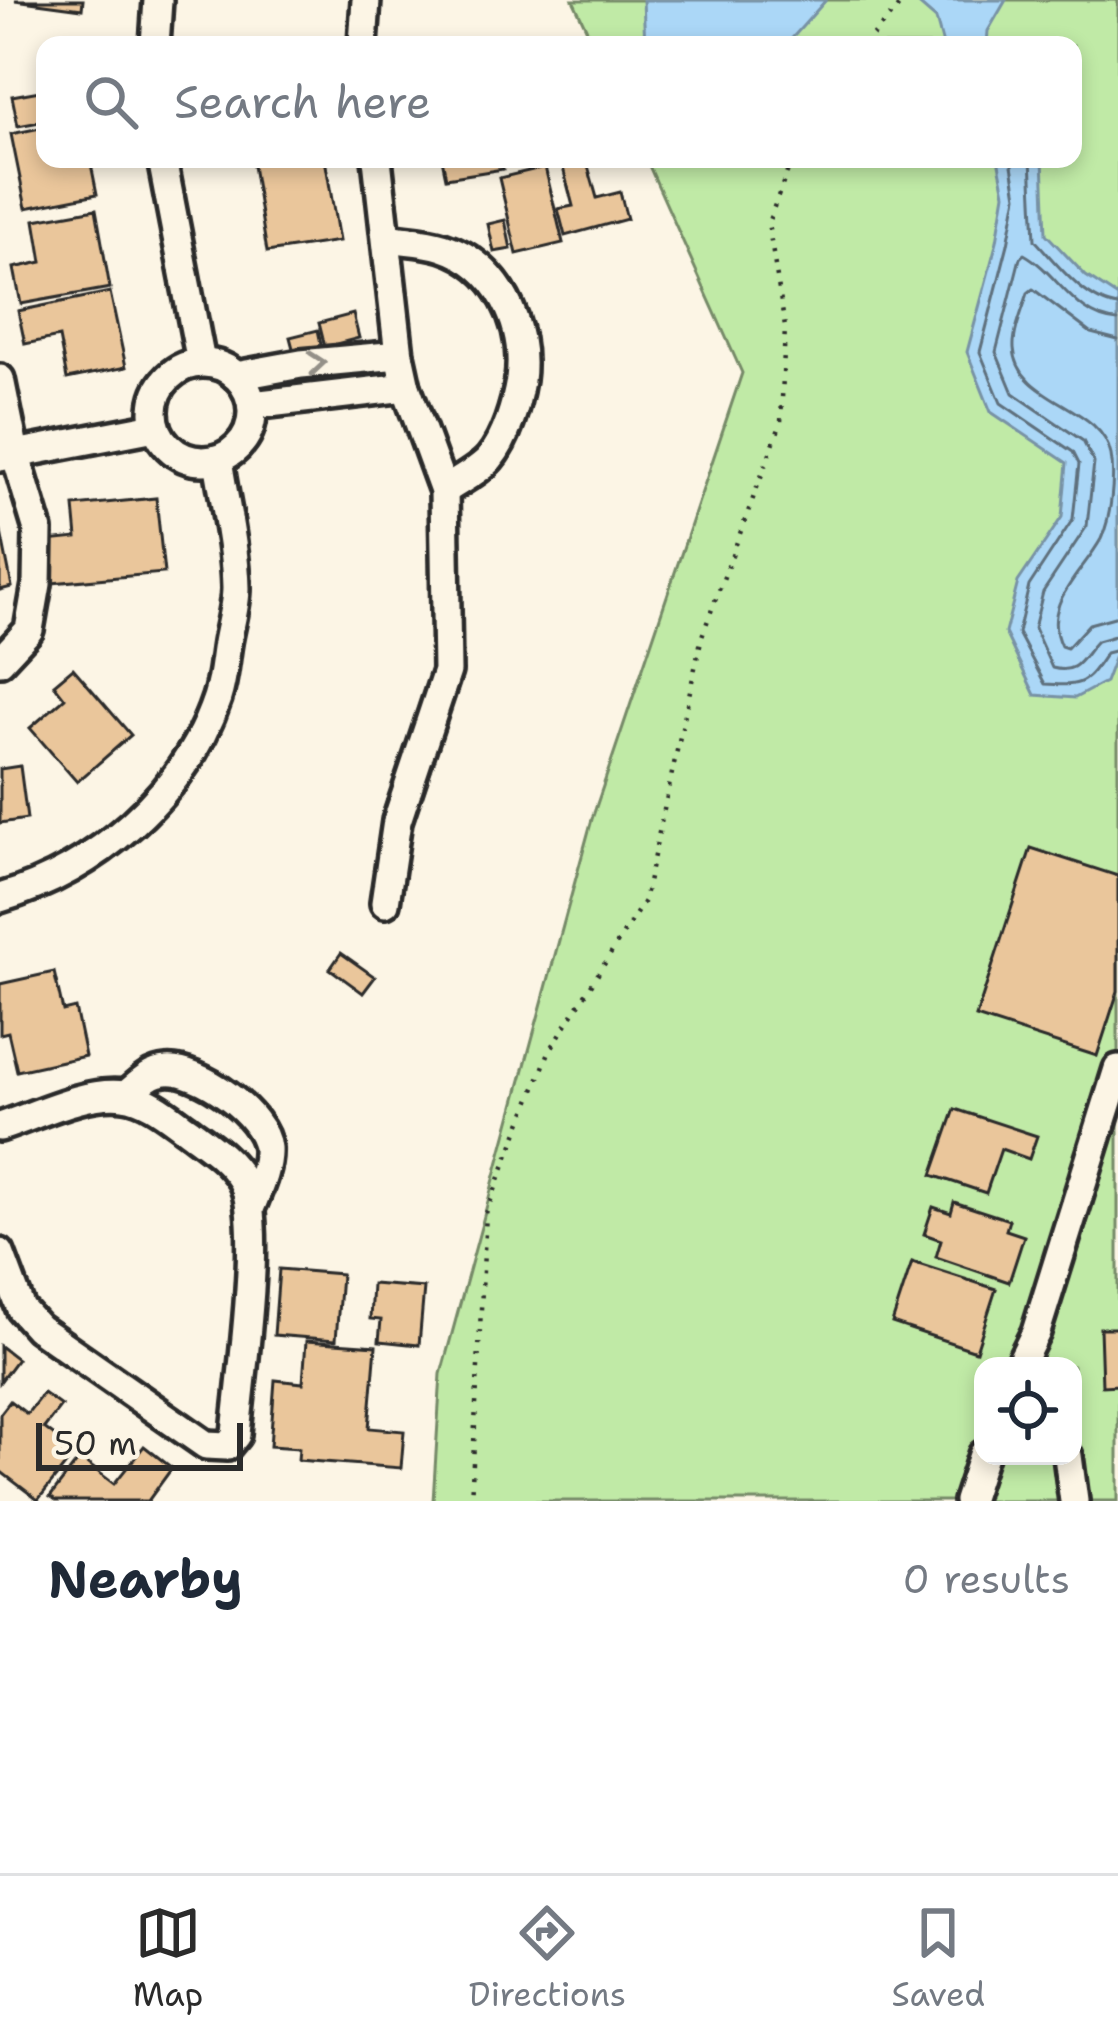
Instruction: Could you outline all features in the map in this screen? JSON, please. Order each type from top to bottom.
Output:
[{"type":"street","points":[[156,36],[158,0]]},
{"type":"street","points":[[364,36],[367,0]]},
{"type":"street","points":[[164,168],[201,362]]},
{"type":"street","points":[[377,168],[399,356],[444,491],[447,670],[397,821],[385,903]]},
{"type":"street","points":[[387,238],[445,247],[476,267],[506,295],[518,326],[523,356],[516,404],[490,458],[444,491]]},
{"type":"street","points":[[236,376],[302,364],[399,356]]},
{"type":"street","points":[[201,362],[220,365],[236,376],[252,405],[248,433],[240,445],[206,461],[181,456],[161,439],[153,407],[159,388],[172,373],[201,362]]},
{"type":"street","points":[[0,379],[7,455],[38,530],[37,584],[29,630],[0,661]]},
{"type":"street","points":[[252,405],[406,387]]},
{"type":"street","points":[[7,455],[155,427]]},
{"type":"street","points":[[0,898],[39,886],[97,852],[132,824],[163,792],[203,731],[219,694],[236,590],[218,459]]},
{"type":"street","points":[[1024,1357],[1036,1332],[1118,1069]]},
{"type":"street","points":[[0,1253],[22,1309],[38,1328],[206,1445],[222,1448],[236,1435],[252,1204],[267,1149],[260,1126],[239,1103],[186,1073],[151,1075],[126,1095]]},
{"type":"street","points":[[0,1127],[85,1100],[126,1095],[158,1108],[226,1158],[252,1204]]},
{"type":"street","points":[[1036,1332],[1045,1357]]},
{"type":"street","points":[[968,1501],[980,1465]]},
{"type":"street","points":[[1069,1465],[1073,1501]]},
{"type":"path","points":[[873,36],[904,0]]},
{"type":"path","points":[[471,1501],[486,1213],[549,1052],[644,901],[702,636],[781,423],[784,327],[768,223],[789,168]]},
{"type":"green space","points":[[573,0],[1118,0],[1118,1501],[433,1501],[441,1374],[592,819],[742,373],[650,168],[1082,168],[1082,36],[590,36]]},
{"type":"water","points":[[643,0],[826,0],[794,36],[645,36]]},
{"type":"water","points":[[914,0],[1006,0],[988,36],[941,36],[936,19]]},
{"type":"water","points":[[1000,168],[1043,168],[1046,234],[1086,276],[1118,297],[1118,648],[1105,682],[1075,698],[1035,695],[1005,633],[1018,582],[1062,517],[1067,463],[991,412],[967,352],[1005,193]]},
{"type":"building","points":[[15,0],[83,0],[82,9]]},
{"type":"building","points":[[36,92],[36,123],[18,126],[12,96]]},
{"type":"building","points":[[36,129],[36,168],[92,168],[97,194],[26,208],[11,134]]},
{"type":"building","points":[[253,168],[327,168],[339,241],[267,252]]},
{"type":"building","points":[[444,168],[503,168],[503,169],[446,178]]},
{"type":"building","points":[[545,168],[563,243],[517,254],[499,178]]},
{"type":"building","points":[[563,168],[589,168],[597,198],[620,192],[627,219],[565,236],[558,209],[573,206]]},
{"type":"building","points":[[96,209],[110,288],[21,304],[14,268],[42,262],[35,220]]},
{"type":"building","points":[[505,220],[511,249],[494,252],[488,224]]},
{"type":"building","points":[[110,292],[126,367],[67,379],[59,337],[25,344],[18,311]]},
{"type":"building","points":[[353,314],[359,338],[325,347],[319,323]]},
{"type":"building","points":[[318,330],[323,353],[296,360],[290,337]]},
{"type":"building","points":[[156,498],[164,573],[51,583],[47,541],[77,538],[74,506]]},
{"type":"building","points":[[0,527],[12,587],[0,590]]},
{"type":"building","points":[[73,668],[131,735],[77,782],[30,728],[65,698],[54,684]]},
{"type":"building","points":[[20,766],[27,819],[0,823],[0,769]]},
{"type":"building","points":[[1031,848],[1118,876],[1118,991],[1097,1056],[976,1017]]},
{"type":"building","points":[[341,953],[375,977],[363,993],[330,969]]},
{"type":"building","points":[[54,972],[63,1011],[75,1008],[85,1056],[17,1071],[8,1032],[0,1034],[0,984]]},
{"type":"building","points":[[955,1109],[1037,1136],[1029,1159],[1001,1149],[986,1193],[932,1175]]},
{"type":"building","points":[[954,1202],[1009,1220],[1006,1230],[1024,1236],[1009,1282],[936,1257],[941,1240],[924,1234],[933,1207],[951,1213]]},
{"type":"building","points":[[912,1262],[996,1289],[976,1351],[892,1323]]},
{"type":"building","points":[[279,1269],[341,1274],[336,1340],[274,1335]]},
{"type":"building","points":[[372,1284],[424,1288],[419,1345],[379,1341],[381,1320],[370,1319]]},
{"type":"building","points":[[1100,1328],[1118,1328],[1118,1385],[1102,1386]]},
{"type":"building","points":[[306,1341],[376,1346],[369,1428],[404,1431],[401,1468],[298,1460],[299,1448],[270,1446],[275,1380],[303,1383]]},
{"type":"building","points":[[0,1346],[17,1359],[0,1382]]},
{"type":"building","points":[[43,1393],[61,1406],[44,1428],[76,1452],[38,1500],[0,1471],[0,1414],[10,1401],[27,1414]]},
{"type":"building","points":[[144,1446],[172,1468],[148,1501],[56,1501],[50,1497],[80,1458],[114,1484]]}]
